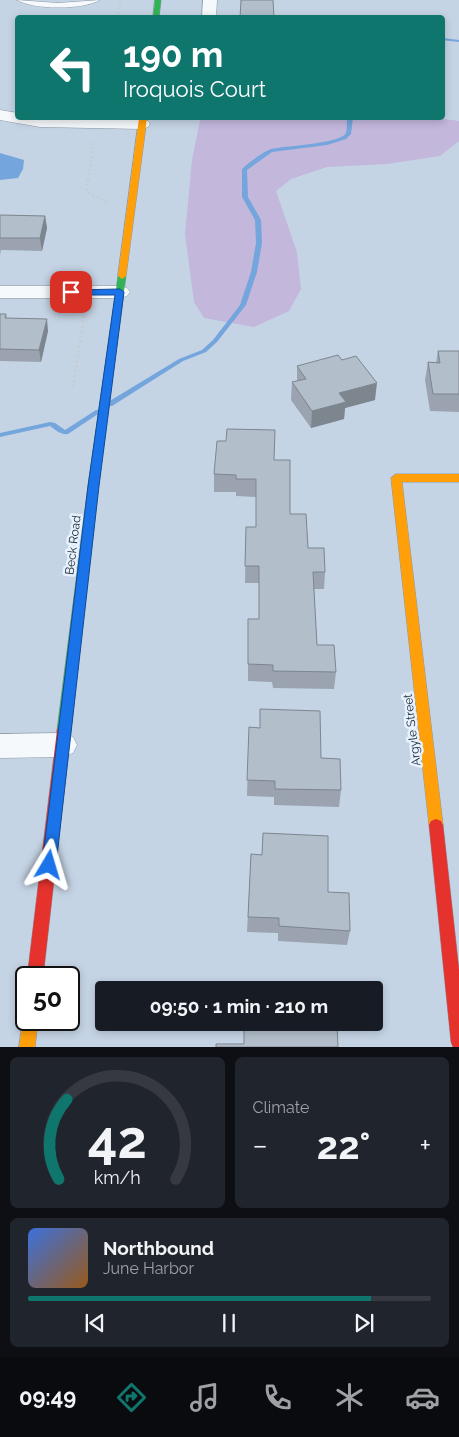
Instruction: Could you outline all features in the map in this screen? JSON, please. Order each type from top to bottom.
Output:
[{"type":"main road","points":[[156,15],[158,0]]},
{"type":"main road","name":"Beck Road","points":[[36,966],[92,496],[143,121]]},
{"type":"main road","name":"Argyle Street","points":[[459,478],[396,478],[443,883],[459,1042]]},
{"type":"main road","points":[[27,1047],[29,1031]]},
{"type":"street","points":[[209,15],[210,0]]},
{"type":"street","points":[[0,113],[15,111]]},
{"type":"street","points":[[0,113],[15,116]]},
{"type":"street","points":[[31,120],[96,124],[143,121]]},
{"type":"street","points":[[0,292],[120,292]]},
{"type":"street","points":[[0,746],[63,745]]},
{"type":"lane","points":[[20,0],[43,6],[77,4],[97,0]]},
{"type":"path","points":[[118,15],[121,0]]},
{"type":"path","points":[[96,124],[86,192],[106,201],[106,205]]},
{"type":"path","points":[[73,387],[89,292]]},
{"type":"shaded area","points":[[445,119],[459,121],[459,141],[440,156],[387,164],[327,167],[291,179],[276,191],[297,252],[301,289],[289,311],[254,327],[204,318],[194,302],[185,234],[192,160],[200,120]]},
{"type":"water","points":[[0,153],[24,160],[23,169],[18,178],[0,180]]},
{"type":"building","points":[[241,0],[273,0],[274,15],[240,15]]},
{"type":"building","points":[[0,215],[45,216],[40,238],[0,238]]},
{"type":"building","points":[[0,314],[6,314],[5,318],[47,319],[39,350],[0,349]]},
{"type":"building","points":[[438,351],[459,351],[459,394],[433,394],[428,362],[440,363]]},
{"type":"building","points":[[338,355],[342,360],[356,356],[377,383],[339,393],[346,402],[312,411],[292,382],[306,379],[297,366]]},
{"type":"building","points":[[227,429],[275,430],[274,460],[290,460],[290,514],[306,514],[308,548],[324,548],[325,572],[313,572],[317,645],[334,645],[336,672],[273,671],[273,665],[248,664],[248,619],[259,619],[259,566],[245,566],[246,527],[256,527],[256,479],[236,479],[236,475],[214,474],[217,441],[226,441]]},
{"type":"building","points":[[260,709],[320,711],[321,758],[340,759],[341,790],[275,789],[275,781],[247,780],[249,727],[260,728]]},
{"type":"building","points":[[263,833],[328,836],[328,892],[349,893],[350,931],[279,926],[279,918],[248,917],[251,854],[262,855]]},
{"type":"building","points":[[244,1031],[337,1031],[338,1047],[216,1047],[216,1044],[244,1044]]},
{"type":"waterway","points":[[445,39],[459,41]]},
{"type":"waterway","points":[[110,404],[181,360],[204,351],[215,341],[243,305],[254,272],[259,243],[258,220],[245,197],[244,170],[271,151],[327,143],[344,138],[348,134],[350,120]]},
{"type":"waterway","points":[[0,435],[50,424],[66,432],[98,412]]},
{"type":"traffic: fast","points":[[156,15],[158,0]]},
{"type":"traffic: fast","points":[[64,730],[93,486],[122,276]]},
{"type":"traffic: slow","points":[[122,276],[143,120]]},
{"type":"traffic: slow","points":[[436,825],[396,478],[459,478]]},
{"type":"traffic: slow","points":[[27,1047],[29,1031]]},
{"type":"traffic: jam","points":[[36,966],[64,730]]},
{"type":"traffic: jam","points":[[436,825],[459,1042]]},
{"type":"route","points":[[49,865],[94,486],[120,292],[71,292]]}]
